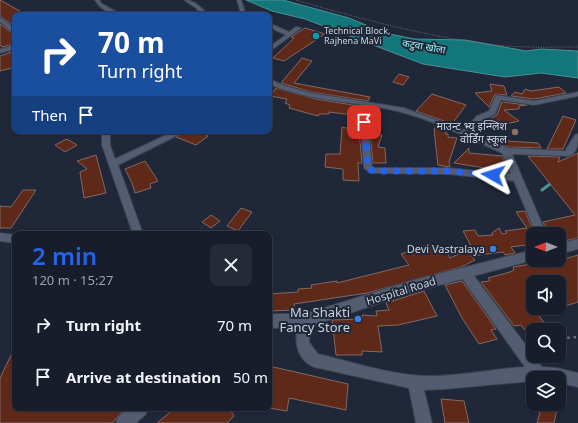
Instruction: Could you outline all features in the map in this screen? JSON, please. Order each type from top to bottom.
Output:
[{"type":"street","points":[[97,0],[100,6],[113,12]]},
{"type":"street","points":[[188,1],[196,0]]},
{"type":"street","points":[[239,0],[243,12]]},
{"type":"street","points":[[188,1],[198,6],[203,12]]},
{"type":"street","points":[[0,19],[12,29]]},
{"type":"street","points":[[272,26],[289,34]]},
{"type":"street","points":[[272,48],[298,28]]},
{"type":"street","points":[[0,51],[12,48]]},
{"type":"street","points":[[272,82],[294,92],[344,101],[385,106],[416,114],[506,150],[566,154],[570,152],[578,137]]},
{"type":"street","points":[[465,133],[480,118],[492,112],[501,97],[534,103],[541,102],[548,98],[578,94]]},
{"type":"street","points":[[364,122],[368,168],[373,171],[448,171],[518,178]]},
{"type":"street","points":[[106,134],[106,145],[137,231]]},
{"type":"street","points":[[113,164],[176,134]]},
{"type":"street","points":[[506,150],[539,227]]},
{"type":"street","points":[[0,238],[12,239]]},
{"type":"street","points":[[566,247],[578,244]]},
{"type":"street","name":"Hospital Road","points":[[272,321],[305,321],[410,287],[526,257]]},
{"type":"street","points":[[465,273],[536,371]]},
{"type":"street","points":[[305,321],[301,337],[304,350],[314,360],[415,383],[456,382],[494,376],[526,375]]},
{"type":"street","points":[[566,376],[578,380]]},
{"type":"street","points":[[415,383],[424,423]]},
{"type":"street","points":[[124,423],[137,411]]},
{"type":"path","points":[[296,0],[363,18],[484,43],[525,47],[578,47]]},
{"type":"path","points":[[566,338],[578,337]]},
{"type":"water","name":"कटुवा खोला","points":[[246,0],[283,0],[349,18],[385,33],[414,39],[465,40],[526,51],[541,49],[578,51],[578,78],[541,73],[505,77],[423,64],[305,19],[272,11]]},
{"type":"building","points":[[0,0],[22,12],[12,12],[12,25],[0,16]]},
{"type":"building","points":[[0,24],[12,33],[12,45],[2,47],[0,45]]},
{"type":"building","points":[[305,28],[325,34],[284,61],[273,58],[294,38],[291,37]]},
{"type":"building","points":[[12,52],[12,68],[0,71],[0,56]]},
{"type":"building","points":[[302,58],[312,61],[294,83],[370,97],[368,101],[311,92],[281,83]]},
{"type":"building","points":[[399,74],[409,77],[403,85],[393,82]]},
{"type":"building","points":[[490,84],[504,86],[507,95],[495,94],[489,107],[475,93],[492,91]]},
{"type":"building","points":[[559,87],[566,93],[534,99],[511,96],[515,92],[522,94],[525,89],[531,91]]},
{"type":"building","points":[[276,88],[316,99],[365,107],[361,116],[329,112],[329,114],[319,114],[318,116],[289,108],[290,105],[285,103],[287,99],[272,96],[272,93]]},
{"type":"building","points":[[432,94],[466,105],[452,124],[416,111]]},
{"type":"building","points":[[502,102],[527,105],[519,106],[519,109],[504,110],[519,121],[492,127],[485,121],[497,115]]},
{"type":"building","points":[[563,116],[576,120],[563,149],[547,149]]},
{"type":"building","points":[[436,125],[448,130],[445,134],[448,134],[448,137],[457,138],[449,162],[450,167],[438,165],[434,130]]},
{"type":"building","points":[[342,127],[359,131],[362,163],[358,163],[359,181],[343,180],[343,169],[325,167],[326,154],[340,154]]},
{"type":"building","points":[[370,133],[382,135],[378,147],[385,148],[386,163],[373,163]]},
{"type":"building","points":[[182,134],[204,134],[208,136],[196,145],[176,137]]},
{"type":"building","points":[[67,139],[77,145],[65,152],[55,145]]},
{"type":"building","points":[[491,140],[538,143],[541,148],[507,147]]},
{"type":"building","points":[[469,148],[469,153],[502,156],[509,172],[454,163]]},
{"type":"building","points":[[578,153],[578,238],[566,241],[566,227],[546,227],[543,222],[575,215],[528,156],[560,157],[558,162]]},
{"type":"building","points":[[96,155],[106,193],[84,198],[80,172],[87,169],[77,161]]},
{"type":"building","points":[[145,161],[158,181],[150,184],[151,188],[135,193],[125,169]]},
{"type":"building","points":[[23,190],[36,190],[11,228],[0,228],[0,206],[11,207]]},
{"type":"building","points":[[241,208],[252,212],[238,231],[227,226]]},
{"type":"building","points":[[525,211],[532,227],[526,227],[516,212]]},
{"type":"building","points":[[211,215],[220,221],[211,228],[202,222]]},
{"type":"building","points":[[499,228],[502,234],[507,233],[505,231],[526,228],[526,245],[511,247],[515,253],[505,255],[503,252],[471,256],[475,260],[461,267],[367,293],[294,304],[295,310],[272,311],[272,294],[298,292],[298,289],[312,288],[311,285],[337,281],[337,283],[409,265],[401,254],[429,244],[436,254],[447,252],[450,258],[472,248],[463,231],[475,230],[478,236],[493,235],[492,233]]},
{"type":"building","points":[[578,255],[578,302],[566,306],[566,275],[526,275],[526,315],[538,315],[544,323],[526,323],[525,330],[521,325],[514,326],[481,282],[490,281],[488,278],[510,272],[514,270],[513,267],[526,265],[526,267],[566,267],[566,259]]},
{"type":"building","points":[[462,281],[496,329],[491,330],[497,339],[479,344],[462,318],[445,285]]},
{"type":"building","points":[[424,291],[437,316],[398,325],[378,326],[382,352],[362,351],[362,355],[336,355],[332,320],[362,319],[362,315],[377,316],[376,311],[389,310],[386,303]]},
{"type":"building","points":[[12,353],[12,411],[123,411],[112,423],[0,423],[0,378]]},
{"type":"building","points":[[272,367],[348,384],[346,410],[289,398],[287,411],[272,408]]},
{"type":"building","points":[[441,399],[464,401],[469,423],[445,423]]},
{"type":"building","points":[[171,411],[231,411],[234,416],[227,423],[157,423]]},
{"type":"building","points":[[540,411],[557,411],[554,423],[537,423]]},
{"type":"waterway","points":[[542,190],[554,181]]},
{"type":"place","name":"Technical Block, Rajhena MaVi","points":[[316,36]]},
{"type":"place","name":"माउन्ट भ्यु इन्ग्लिश वोर्डिंग स्कूल","points":[[515,132]]},
{"type":"place","name":"Devi Vastralaya","points":[[493,249]]},
{"type":"place","name":"Ma Shakti Fancy Store","points":[[358,319]]},
{"type":"route","points":[[364,122],[368,168],[373,171],[448,171],[493,175]]}]
